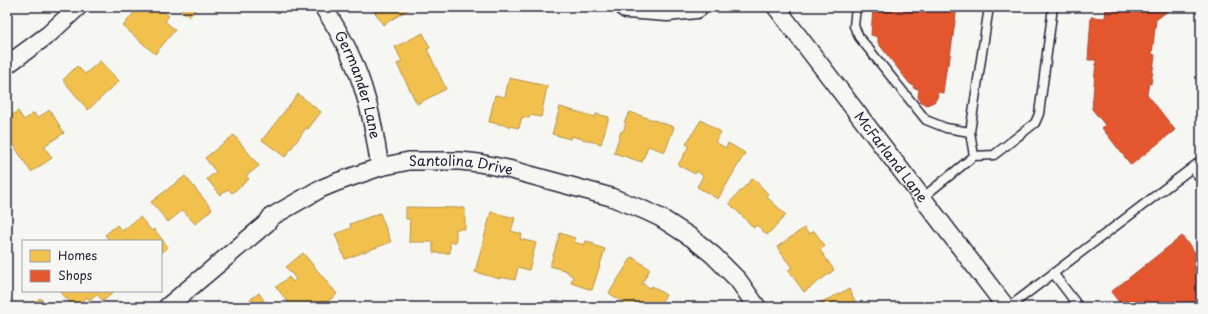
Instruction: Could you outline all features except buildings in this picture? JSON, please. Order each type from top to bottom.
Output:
[{"type":"street","points":[[7,65],[49,34],[78,7]]},
{"type":"street","name":"Germander Lane","points":[[323,7],[341,36],[357,70],[368,106],[380,167]]},
{"type":"street","points":[[627,7],[667,10],[696,7]]},
{"type":"street","name":"McFarland Lane","points":[[776,7],[1006,307]]},
{"type":"street","name":"Santolina Drive","points":[[167,307],[277,213],[320,189],[337,182],[380,167],[422,161],[460,161],[479,163],[508,169],[619,200],[660,218],[699,243],[726,267],[757,307]]},
{"type":"lane","points":[[856,7],[854,26],[859,37],[926,120],[946,128],[970,132]]},
{"type":"lane","points":[[974,156],[970,132],[989,7]]},
{"type":"lane","points":[[922,198],[974,156],[994,155],[1035,123],[1039,114],[1052,7]]},
{"type":"lane","points":[[1009,307],[1201,161]]},
{"type":"lane","points":[[1192,168],[1201,179]]},
{"type":"lane","points":[[1053,273],[1079,307]]}]
